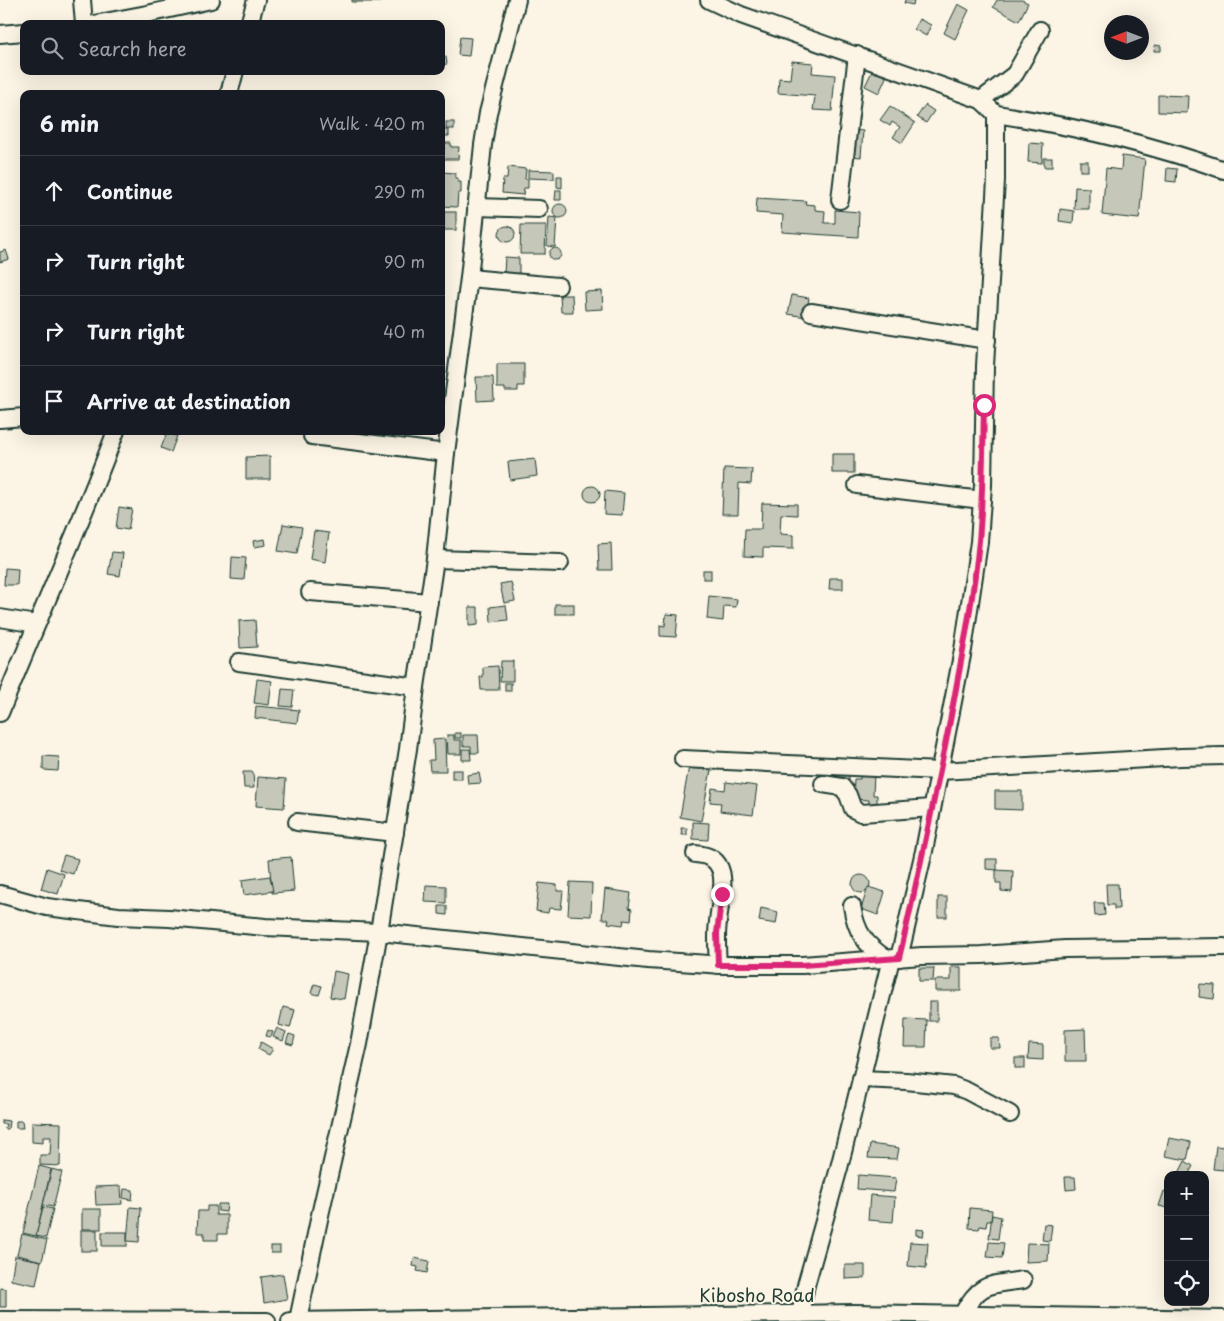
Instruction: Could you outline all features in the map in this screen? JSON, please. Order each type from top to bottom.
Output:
[{"type":"street","points":[[82,0],[84,20]]},
{"type":"street","points":[[115,20],[211,0]]},
{"type":"street","points":[[250,20],[256,0]]},
{"type":"street","points":[[298,1320],[320,1215],[360,1044],[379,932],[430,602],[483,145],[488,113],[517,0]]},
{"type":"street","points":[[709,0],[741,15],[981,100],[996,114],[1114,137],[1224,170]]},
{"type":"street","points":[[981,100],[1015,74],[1040,30]]},
{"type":"street","points":[[0,34],[20,32]]},
{"type":"street","points":[[840,200],[857,55]]},
{"type":"street","points":[[230,90],[234,75]]},
{"type":"street","points":[[796,1316],[839,1168],[892,959],[912,906],[940,771],[972,597],[982,500],[987,340],[996,180],[996,114]]},
{"type":"street","points":[[476,207],[539,209]]},
{"type":"street","points":[[469,278],[558,286]]},
{"type":"street","points":[[811,312],[987,340]]},
{"type":"street","points":[[0,419],[20,418]]},
{"type":"street","points":[[0,713],[93,492],[114,435]]},
{"type":"street","points":[[312,436],[446,453]]},
{"type":"street","points":[[856,485],[982,500]]},
{"type":"street","points":[[435,559],[560,563]]},
{"type":"street","points":[[310,592],[430,602]]},
{"type":"street","points":[[0,618],[36,624]]},
{"type":"street","points":[[239,662],[416,688]]},
{"type":"street","points":[[683,759],[940,771],[1181,756],[1224,756]]},
{"type":"street","points":[[823,784],[842,787],[848,796],[853,810],[861,813],[932,808]]},
{"type":"street","points":[[297,822],[395,833]]},
{"type":"street","points":[[695,854],[710,857],[721,870],[722,886],[717,933],[718,965]]},
{"type":"street","points":[[0,894],[47,907],[118,916],[169,918],[265,927],[379,932],[648,960],[718,965],[802,965],[1065,949],[1224,947]]},
{"type":"street","points":[[852,906],[858,932],[868,944],[892,959]]},
{"type":"street","points":[[861,1079],[954,1086],[1010,1114]]},
{"type":"street","points":[[962,1315],[968,1304],[981,1289],[1023,1280]]},
{"type":"street","name":"Kibosho Road","points":[[290,1321],[796,1316],[854,1313],[1042,1318],[1224,1319]]},
{"type":"street","points":[[0,1320],[267,1321]]},
{"type":"building","points":[[352,0],[380,0],[380,2],[352,2]]},
{"type":"building","points":[[905,0],[914,0],[913,5],[904,3]]},
{"type":"building","points":[[997,0],[1022,0],[1028,3],[1019,21],[993,7]]},
{"type":"building","points":[[958,4],[969,10],[955,39],[944,33]]},
{"type":"building","points":[[919,19],[931,25],[926,36],[914,29]]},
{"type":"building","points":[[460,37],[471,38],[469,56],[458,55]]},
{"type":"building","points":[[1155,45],[1161,46],[1161,51],[1154,51]]},
{"type":"building","points":[[792,61],[813,63],[812,73],[835,75],[832,111],[813,110],[815,96],[778,93],[779,78],[790,79]]},
{"type":"building","points":[[874,67],[888,73],[879,93],[865,86]]},
{"type":"building","points":[[1158,95],[1188,96],[1187,113],[1158,112]]},
{"type":"building","points":[[925,105],[934,111],[926,123],[917,117]]},
{"type":"building","points":[[890,106],[915,123],[902,143],[893,137],[900,127],[892,122],[890,126],[880,120]]},
{"type":"building","points":[[446,122],[454,122],[454,129],[446,129]]},
{"type":"building","points":[[445,130],[449,130],[449,136],[445,136]]},
{"type":"building","points":[[852,130],[863,131],[861,157],[850,156]]},
{"type":"building","points":[[445,143],[451,143],[451,147],[459,147],[458,159],[445,159]]},
{"type":"building","points":[[1029,143],[1043,144],[1042,163],[1028,162]]},
{"type":"building","points":[[1122,156],[1145,159],[1139,219],[1102,215],[1106,168],[1121,170]]},
{"type":"building","points":[[1044,158],[1052,158],[1052,167],[1044,167]]},
{"type":"building","points":[[1080,161],[1088,161],[1088,171],[1080,171]]},
{"type":"building","points":[[508,167],[526,169],[525,179],[528,179],[528,188],[524,188],[523,195],[502,193],[503,179],[507,179]]},
{"type":"building","points":[[1167,168],[1177,169],[1176,182],[1166,181]]},
{"type":"building","points":[[528,170],[554,171],[554,179],[528,178]]},
{"type":"building","points":[[445,172],[455,173],[455,178],[458,178],[458,182],[461,182],[461,193],[458,193],[457,207],[445,206]]},
{"type":"building","points":[[557,176],[562,176],[562,188],[557,187]]},
{"type":"building","points":[[1075,187],[1089,188],[1089,209],[1074,209]]},
{"type":"building","points":[[556,190],[561,190],[561,200],[555,200]]},
{"type":"building","points":[[757,198],[806,201],[805,204],[815,205],[815,210],[825,211],[824,223],[835,223],[835,210],[859,212],[858,237],[782,232],[783,215],[756,213]]},
{"type":"building","points":[[560,204],[565,206],[567,211],[565,216],[560,218],[555,216],[553,211],[555,206]]},
{"type":"building","points":[[1060,209],[1074,211],[1073,223],[1059,221]]},
{"type":"building","points":[[445,212],[456,212],[456,230],[445,230]]},
{"type":"building","points":[[549,217],[557,218],[555,247],[547,246]]},
{"type":"building","points":[[521,225],[546,225],[545,254],[520,254]]},
{"type":"building","points":[[507,226],[515,234],[507,242],[499,234]]},
{"type":"building","points":[[557,248],[560,249],[560,259],[553,260],[550,259],[549,252],[550,249]]},
{"type":"building","points":[[6,250],[9,259],[0,262],[0,252]]},
{"type":"building","points":[[505,257],[519,258],[519,274],[504,273]]},
{"type":"building","points":[[602,291],[603,309],[585,310],[584,292]]},
{"type":"building","points":[[560,295],[572,295],[573,312],[561,312]]},
{"type":"building","points":[[792,295],[809,298],[806,317],[788,314]]},
{"type":"building","points":[[497,364],[524,364],[524,386],[518,386],[518,391],[505,391],[505,388],[497,388]]},
{"type":"building","points":[[476,377],[493,377],[494,400],[477,401]]},
{"type":"building","points":[[166,435],[177,436],[171,452],[161,448]]},
{"type":"building","points":[[832,454],[854,454],[854,473],[832,473]]},
{"type":"building","points":[[270,456],[270,479],[246,479],[246,457]]},
{"type":"building","points":[[535,459],[537,476],[510,480],[508,462]]},
{"type":"building","points":[[724,468],[752,469],[751,484],[739,483],[738,514],[722,514]]},
{"type":"building","points":[[592,486],[600,494],[592,502],[584,494]]},
{"type":"building","points":[[605,491],[624,493],[622,515],[604,514]]},
{"type":"building","points":[[762,503],[797,504],[797,515],[781,514],[780,534],[793,535],[793,549],[763,548],[763,557],[744,556],[745,529],[761,529]]},
{"type":"building","points":[[119,507],[132,509],[128,530],[116,528]]},
{"type":"building","points":[[283,524],[302,527],[297,554],[278,551]]},
{"type":"building","points":[[314,531],[329,533],[325,562],[310,559]]},
{"type":"building","points":[[265,539],[266,545],[254,547],[253,541]]},
{"type":"building","points":[[611,543],[612,570],[599,570],[598,544]]},
{"type":"building","points":[[112,552],[123,553],[120,576],[108,574]]},
{"type":"building","points":[[232,557],[246,558],[244,580],[231,579]]},
{"type":"building","points":[[5,568],[18,569],[17,585],[4,585]]},
{"type":"building","points":[[703,570],[711,570],[711,579],[703,579]]},
{"type":"building","points":[[830,578],[843,578],[843,589],[829,589]]},
{"type":"building","points":[[511,582],[515,601],[504,603],[500,584]]},
{"type":"building","points":[[709,596],[737,599],[736,607],[724,606],[723,621],[707,619]]},
{"type":"building","points":[[555,604],[574,604],[574,614],[555,614]]},
{"type":"building","points":[[506,605],[508,620],[491,622],[490,607]]},
{"type":"building","points":[[469,607],[478,607],[478,625],[469,626]]},
{"type":"building","points":[[666,614],[678,615],[676,637],[660,636],[660,625],[665,626]]},
{"type":"building","points":[[255,620],[257,647],[240,648],[239,621]]},
{"type":"building","points":[[501,661],[513,661],[513,681],[500,681]]},
{"type":"building","points":[[498,666],[499,690],[481,690],[480,677],[483,677],[483,667]]},
{"type":"building","points":[[257,679],[272,681],[269,705],[254,703]]},
{"type":"building","points":[[505,683],[511,683],[511,691],[505,691]]},
{"type":"building","points":[[282,689],[294,690],[292,707],[280,706]]},
{"type":"building","points":[[256,706],[299,710],[297,723],[255,718]]},
{"type":"building","points":[[455,733],[461,733],[461,738],[455,738]]},
{"type":"building","points":[[447,735],[454,735],[454,740],[461,740],[461,754],[448,754]]},
{"type":"building","points":[[463,735],[478,735],[479,753],[471,753],[471,746],[463,746]]},
{"type":"building","points":[[445,739],[446,771],[430,771],[429,760],[434,760],[433,740]]},
{"type":"building","points":[[462,749],[470,749],[471,760],[462,760]]},
{"type":"building","points":[[43,756],[59,757],[58,771],[43,770]]},
{"type":"building","points":[[689,766],[711,770],[701,821],[680,817]]},
{"type":"building","points":[[452,770],[462,770],[462,779],[452,779]]},
{"type":"building","points":[[833,771],[849,771],[849,783],[834,784]]},
{"type":"building","points":[[243,772],[253,772],[254,788],[244,788]]},
{"type":"building","points":[[479,773],[481,783],[468,784],[467,775]]},
{"type":"building","points":[[860,773],[874,774],[873,795],[877,795],[877,808],[869,807],[869,800],[853,799],[854,779],[860,779]]},
{"type":"building","points":[[258,777],[286,779],[284,808],[256,806]]},
{"type":"building","points":[[726,782],[757,786],[753,815],[720,811],[721,803],[710,802],[712,788],[725,790]]},
{"type":"building","points":[[995,791],[1022,791],[1022,810],[995,809]]},
{"type":"building","points":[[693,822],[709,823],[708,840],[693,839]]},
{"type":"building","points":[[681,828],[687,828],[687,835],[682,835]]},
{"type":"building","points":[[64,855],[78,859],[73,874],[59,870]]},
{"type":"building","points":[[291,857],[294,891],[272,893],[269,859]]},
{"type":"building","points":[[986,859],[997,859],[997,870],[986,869]]},
{"type":"building","points":[[47,868],[64,874],[58,894],[41,889]]},
{"type":"building","points":[[996,870],[1013,871],[1012,892],[1001,891],[1001,883],[996,883]]},
{"type":"building","points":[[857,875],[865,875],[870,880],[868,891],[857,893],[852,888],[852,880]]},
{"type":"building","points":[[270,876],[273,891],[244,895],[242,880]]},
{"type":"building","points":[[570,882],[592,883],[591,916],[568,915]]},
{"type":"building","points":[[539,883],[557,885],[557,891],[563,891],[561,909],[549,908],[548,913],[536,911]]},
{"type":"building","points":[[1106,884],[1118,884],[1119,909],[1114,909],[1114,905],[1107,905]]},
{"type":"building","points":[[426,885],[446,886],[446,903],[425,902]]},
{"type":"building","points":[[868,887],[885,892],[878,915],[861,909]]},
{"type":"building","points":[[605,889],[631,893],[629,908],[632,909],[631,921],[624,920],[623,925],[608,923],[609,919],[602,919]]},
{"type":"building","points":[[938,897],[947,897],[947,917],[938,917]]},
{"type":"building","points":[[1094,903],[1104,903],[1105,915],[1095,916]]},
{"type":"building","points":[[439,906],[447,906],[447,915],[439,914]]},
{"type":"building","points":[[761,908],[778,912],[776,924],[759,921]]},
{"type":"building","points":[[951,967],[961,967],[961,991],[935,991],[935,980],[951,980]]},
{"type":"building","points":[[919,968],[934,968],[933,981],[919,981]]},
{"type":"building","points":[[334,971],[348,974],[344,999],[330,997]]},
{"type":"building","points":[[314,984],[322,986],[319,995],[311,993]]},
{"type":"building","points":[[1200,984],[1215,985],[1214,999],[1199,997]]},
{"type":"building","points":[[929,1002],[937,1002],[937,1021],[929,1021]]},
{"type":"building","points":[[283,1007],[295,1010],[290,1028],[279,1025]]},
{"type":"building","points":[[905,1019],[927,1020],[926,1047],[904,1047]]},
{"type":"building","points":[[277,1028],[286,1032],[283,1041],[273,1037]]},
{"type":"building","points":[[1085,1029],[1086,1061],[1065,1061],[1065,1030]]},
{"type":"building","points":[[268,1030],[273,1032],[271,1037],[266,1036]]},
{"type":"building","points":[[289,1034],[295,1036],[293,1045],[286,1043]]},
{"type":"building","points":[[990,1038],[999,1038],[1000,1048],[990,1048]]},
{"type":"building","points":[[261,1042],[273,1049],[269,1055],[258,1049]]},
{"type":"building","points":[[1029,1044],[1043,1045],[1043,1060],[1028,1059]]},
{"type":"building","points":[[1015,1058],[1025,1058],[1025,1068],[1015,1068]]},
{"type":"building","points":[[2,1120],[9,1121],[8,1129],[5,1129],[6,1124],[2,1124]]},
{"type":"building","points":[[16,1121],[22,1121],[23,1128],[16,1128]]},
{"type":"building","points":[[32,1122],[61,1123],[60,1166],[40,1165],[40,1155],[50,1155],[51,1137],[43,1137],[43,1143],[32,1142]]},
{"type":"building","points":[[1169,1138],[1191,1142],[1187,1160],[1165,1156]]},
{"type":"building","points":[[870,1144],[899,1148],[897,1159],[868,1158]]},
{"type":"building","points":[[1216,1146],[1224,1147],[1224,1170],[1213,1169]]},
{"type":"building","points":[[1185,1161],[1193,1166],[1190,1171],[1180,1171]]},
{"type":"building","points":[[39,1166],[51,1169],[36,1236],[23,1233]]},
{"type":"building","points":[[52,1169],[62,1172],[53,1207],[43,1205]]},
{"type":"building","points":[[858,1175],[896,1178],[894,1192],[857,1189]]},
{"type":"building","points":[[1065,1177],[1075,1177],[1076,1189],[1066,1190]]},
{"type":"building","points":[[121,1186],[122,1204],[96,1205],[95,1187]]},
{"type":"building","points":[[124,1189],[133,1190],[132,1200],[123,1198]]},
{"type":"building","points":[[1164,1191],[1164,1207],[1159,1206]]},
{"type":"building","points":[[870,1195],[895,1197],[893,1222],[868,1220]]},
{"type":"building","points":[[218,1204],[227,1204],[226,1212],[218,1211]]},
{"type":"building","points":[[207,1206],[216,1206],[216,1215],[227,1215],[227,1234],[218,1234],[218,1240],[204,1240],[204,1233],[197,1233],[198,1211],[207,1211]]},
{"type":"building","points":[[43,1207],[53,1209],[46,1238],[36,1236]]},
{"type":"building","points":[[130,1207],[141,1208],[139,1242],[127,1241]]},
{"type":"building","points":[[970,1208],[992,1210],[991,1221],[987,1221],[986,1227],[980,1226],[979,1229],[969,1228]]},
{"type":"building","points":[[82,1209],[101,1209],[101,1229],[82,1229]]},
{"type":"building","points":[[992,1215],[1001,1217],[998,1239],[989,1238]]},
{"type":"building","points":[[1044,1224],[1052,1225],[1050,1241],[1042,1240]]},
{"type":"building","points":[[916,1229],[924,1230],[923,1236],[916,1235]]},
{"type":"building","points":[[81,1230],[97,1230],[97,1251],[81,1251]]},
{"type":"building","points":[[102,1232],[127,1232],[127,1246],[102,1246]]},
{"type":"building","points":[[22,1234],[47,1240],[42,1261],[17,1255]]},
{"type":"building","points":[[910,1242],[928,1243],[926,1268],[908,1266]]},
{"type":"building","points":[[989,1242],[1004,1243],[1002,1258],[987,1257]]},
{"type":"building","points":[[1027,1243],[1049,1244],[1048,1261],[1026,1262]]},
{"type":"building","points":[[271,1246],[280,1246],[280,1253],[271,1253]]},
{"type":"building","points":[[15,1256],[41,1261],[36,1285],[11,1280]]},
{"type":"building","points":[[414,1258],[429,1261],[427,1273],[417,1271],[418,1267],[413,1266]]},
{"type":"building","points":[[845,1265],[865,1265],[865,1278],[845,1279]]},
{"type":"building","points":[[283,1274],[287,1299],[264,1303],[261,1277]]},
{"type":"building","points":[[0,1288],[6,1289],[6,1307],[0,1307]]},
{"type":"route","points":[[722,894],[717,933],[718,965],[802,965],[899,958],[924,851],[972,597],[979,542],[983,485],[984,405]]}]
